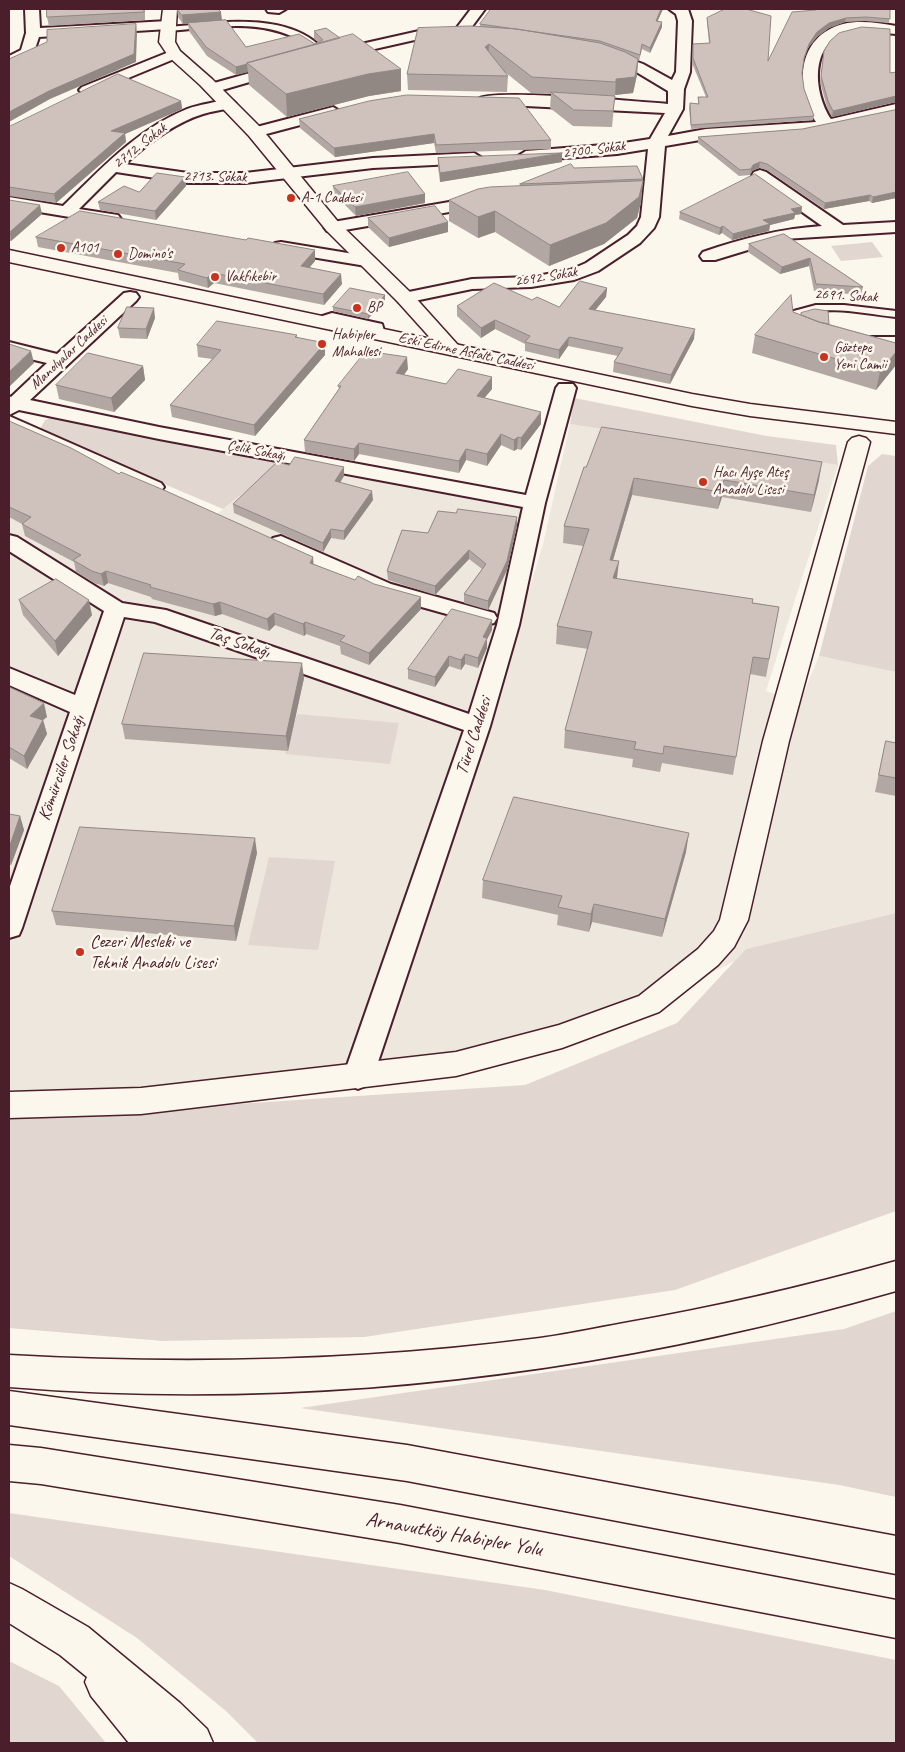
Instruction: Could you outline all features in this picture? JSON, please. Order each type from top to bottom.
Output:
[{"type":"main road","points":[[168,21],[167,42],[174,54],[212,88],[255,132],[333,227],[406,298],[443,354]]},
{"type":"main road","name":"Eski Edirne Asfaltı Caddesi","points":[[9,256],[380,334],[443,354],[566,388],[721,420],[896,446]]},
{"type":"main road","name":"Eski Edirne Asfaltı Caddesi","points":[[9,273],[692,400],[750,410],[896,428]]},
{"type":"main road","points":[[9,1105],[140,1101],[358,1077],[456,1064],[562,1036],[608,1021],[649,1004],[691,973],[724,939],[734,920],[776,740],[860,442]]},
{"type":"main road","points":[[9,1371],[67,1376],[251,1375],[359,1371],[542,1354],[674,1330],[777,1308],[896,1276]]},
{"type":"main road","points":[[9,1408],[226,1436],[407,1464],[896,1556]]},
{"type":"main road","name":"Arnavutköy Habipler Yolu","points":[[9,1464],[41,1466],[400,1524],[896,1619]]},
{"type":"main road","points":[[9,1602],[74,1641],[166,1717],[193,1743]]},
{"type":"main road","points":[[74,1641],[154,1743]]},
{"type":"street","points":[[9,62],[28,52],[33,33],[32,9]]},
{"type":"street","points":[[272,9],[279,9]]},
{"type":"street","points":[[460,33],[478,9]]},
{"type":"street","points":[[657,141],[675,109],[676,89],[683,72],[685,21],[682,11],[676,9]]},
{"type":"street","points":[[33,33],[168,21]]},
{"type":"street","points":[[826,125],[813,103],[809,83],[810,65],[817,48],[826,37],[845,28],[865,22],[896,22]]},
{"type":"street","points":[[845,28],[872,27],[896,30]]},
{"type":"street","points":[[212,88],[303,62],[372,50],[419,35],[477,34]]},
{"type":"street","points":[[591,52],[621,59],[676,89]]},
{"type":"street","points":[[73,96],[174,54]]},
{"type":"street","points":[[471,99],[536,100],[675,109]]},
{"type":"street","name":"2712. Sokak","points":[[66,212],[113,167],[162,126],[192,112],[228,104]]},
{"type":"street","points":[[255,132],[350,108]]},
{"type":"street","name":"2700. Sokak","points":[[506,157],[562,155],[617,149],[706,134],[787,130],[826,125],[896,109]]},
{"type":"street","name":"2692. Sokak","points":[[406,298],[472,284],[531,282],[574,275],[592,267],[634,239],[645,228],[650,217],[657,141]]},
{"type":"street","points":[[288,174],[373,163],[488,158]]},
{"type":"street","name":"2713. Sokak","points":[[113,167],[188,178],[245,178],[288,174]]},
{"type":"street","points":[[760,175],[840,231]]},
{"type":"street","points":[[633,196],[652,195]]},
{"type":"street","points":[[333,227],[428,209],[499,200]]},
{"type":"street","points":[[9,202],[125,221]]},
{"type":"street","points":[[709,256],[740,245],[784,234],[896,226]]},
{"type":"street","points":[[262,244],[366,261]]},
{"type":"street","name":"Manolyalar Caddesi","points":[[10,409],[60,360],[130,297]]},
{"type":"street","points":[[9,348],[60,360]]},
{"type":"street","name":"Türel Caddesi","points":[[358,1077],[478,726],[508,625],[534,503],[566,388]]},
{"type":"street","points":[[10,409],[172,495]]},
{"type":"street","name":"Çelik Sokağı","points":[[10,409],[159,433],[534,503]]},
{"type":"street","points":[[260,534],[383,589],[508,625]]},
{"type":"street","name":"Taş Sokağı","points":[[9,542],[116,608],[158,615],[478,726]]},
{"type":"street","name":"Kömürcüler Sokağı","points":[[9,928],[116,608]]},
{"type":"street","points":[[9,676],[83,708]]},
{"type":"lane","points":[[168,21],[270,26],[307,37],[318,48]]},
{"type":"lane","name":"2691. Sokak","points":[[803,332],[794,326],[793,314],[808,309],[849,309],[896,314]]},
{"type":"lane","points":[[860,340],[896,340]]},
{"type":"shaded area","points":[[872,242],[883,257],[841,261],[831,246]]},
{"type":"shaded area","points":[[574,398],[767,436],[836,445],[838,465],[570,424]]},
{"type":"shaded area","points":[[50,418],[285,461],[223,509],[39,431],[45,420]]},
{"type":"shaded area","points":[[9,419],[217,514],[285,461],[530,505],[514,640],[543,544],[570,424],[838,465],[766,691],[800,702],[819,656],[896,672],[896,913],[746,949],[735,961],[649,1004],[562,1036],[141,1101],[9,1105]]},
{"type":"shaded area","points":[[882,454],[896,456],[896,672],[819,656],[868,466]]},
{"type":"shaded area","points":[[297,714],[399,723],[390,764],[285,754]]},
{"type":"shaded area","points":[[269,857],[335,861],[318,950],[248,945]]},
{"type":"shaded area","points":[[896,913],[896,1211],[675,1290],[364,1337],[163,1341],[9,1328],[9,1119],[525,1085],[677,1023],[746,949]]},
{"type":"shaded area","points":[[896,1311],[896,1497],[839,1485],[300,1408],[844,1329]]},
{"type":"shaded area","points":[[9,1513],[545,1590],[896,1660],[896,1743],[258,1743],[226,1711],[137,1638],[9,1556]]},
{"type":"shaded area","points":[[9,1661],[59,1686],[106,1743],[9,1743]]},
{"type":"building","points":[[47,9],[144,9],[144,12],[47,17]]},
{"type":"building","points":[[177,9],[218,9],[221,12],[182,15]]},
{"type":"building","points":[[491,9],[661,9],[656,21],[662,22],[650,48],[642,44],[640,55],[600,41],[480,24]]},
{"type":"building","points":[[725,9],[746,9],[771,16],[768,61],[792,12],[815,9],[890,9],[890,19],[846,18],[829,23],[817,32],[809,44],[804,58],[802,73],[804,89],[814,116],[691,125],[690,103],[699,104],[698,97],[708,97],[693,58],[693,44],[710,43],[707,18]]},
{"type":"building","points":[[226,20],[246,47],[299,34],[315,44],[323,40],[314,31],[326,28],[340,38],[236,67],[206,47],[188,23]]},
{"type":"building","points":[[136,24],[134,54],[49,91],[9,112],[9,59],[47,42],[47,30]]},
{"type":"building","points":[[471,26],[517,29],[600,43],[638,59],[635,77],[616,79],[616,82],[532,77],[489,44],[485,47],[508,76],[407,74],[418,28]]},
{"type":"building","points":[[862,27],[890,29],[890,73],[896,72],[896,96],[833,111],[821,76],[824,51],[830,41],[839,33]]},
{"type":"building","points":[[353,34],[401,69],[368,74],[286,94],[247,63]]},
{"type":"building","points":[[118,74],[181,101],[111,131],[125,133],[54,194],[9,187],[9,127]]},
{"type":"building","points":[[551,92],[615,96],[613,111],[574,110]]},
{"type":"building","points":[[407,95],[519,98],[551,140],[436,145],[434,134],[334,148],[299,119],[369,101]]},
{"type":"building","points":[[896,110],[896,192],[873,197],[870,195],[825,203],[767,164],[760,162],[753,165],[751,169],[740,170],[698,137],[802,129]]},
{"type":"building","points":[[562,153],[440,173],[438,158]]},
{"type":"building","points":[[571,164],[574,168],[637,166],[643,179],[520,184]]},
{"type":"building","points":[[408,172],[425,194],[355,207],[333,186]]},
{"type":"building","points":[[157,173],[185,177],[155,211],[98,202],[124,186],[139,192]]},
{"type":"building","points":[[755,174],[802,207],[791,209],[795,213],[763,220],[770,224],[733,234],[723,226],[720,228],[680,212]]},
{"type":"building","points":[[643,181],[639,197],[606,223],[550,245],[495,211],[478,217],[449,200],[478,189],[490,187]]},
{"type":"building","points":[[9,200],[40,205],[10,232],[9,232]]},
{"type":"building","points":[[435,206],[448,222],[389,238],[368,218]]},
{"type":"building","points":[[80,211],[315,250],[301,266],[341,274],[323,294],[213,273],[207,278],[178,270],[185,264],[36,237]]},
{"type":"building","points":[[784,234],[863,287],[816,284],[810,258],[782,267],[749,244]]},
{"type":"building","points":[[580,281],[607,288],[589,309],[695,329],[671,375],[614,362],[623,348],[569,337],[559,350],[525,342],[530,336],[495,320],[481,328],[457,306],[494,283],[532,300],[537,297],[559,307]]},
{"type":"building","name":"BP","points":[[350,288],[385,295],[368,314],[333,307]]},
{"type":"building","points":[[791,295],[793,312],[819,322],[896,343],[896,352],[880,372],[755,335]]},
{"type":"building","points":[[127,307],[154,308],[146,329],[118,328]]},
{"type":"building","points":[[815,309],[828,311],[829,324],[801,315],[801,313]]},
{"type":"building","points":[[217,321],[297,335],[295,337],[325,343],[254,425],[170,405],[221,350],[197,345]]},
{"type":"building","points":[[9,344],[31,351],[9,372]]},
{"type":"building","points":[[366,351],[407,357],[396,373],[446,384],[458,369],[492,377],[477,396],[541,412],[521,438],[518,437],[514,440],[501,434],[487,454],[466,449],[459,461],[359,443],[354,449],[304,440],[341,386],[338,386]]},
{"type":"building","points":[[88,353],[143,366],[111,398],[56,385]]},
{"type":"building","points":[[9,421],[71,448],[119,474],[121,472],[166,491],[313,557],[310,563],[355,580],[358,576],[374,584],[421,597],[369,653],[340,641],[345,636],[305,622],[303,624],[274,613],[267,619],[220,602],[213,604],[150,587],[151,585],[106,571],[101,574],[92,571],[73,560],[81,555],[22,524],[31,517],[9,507]]},
{"type":"building","points":[[602,427],[822,462],[814,495],[724,480],[721,492],[634,478],[610,560],[619,561],[613,578],[753,599],[752,603],[779,607],[769,659],[753,657],[736,757],[664,746],[663,754],[634,749],[636,742],[565,730],[592,632],[557,626],[589,529],[564,526],[584,467],[586,467]]},
{"type":"building","points":[[295,457],[344,467],[335,481],[372,491],[344,531],[331,529],[323,543],[233,504],[277,462],[289,465]]},
{"type":"building","points":[[458,509],[517,517],[507,561],[488,601],[464,594],[486,564],[469,550],[435,586],[387,571],[402,530],[428,533],[438,511],[456,513]]},
{"type":"building","points":[[56,579],[89,600],[55,641],[19,600]]},
{"type":"building","points":[[452,609],[492,620],[483,637],[487,638],[478,658],[465,654],[461,660],[449,656],[435,677],[408,669]]},
{"type":"building","points":[[144,653],[302,663],[286,736],[122,724]]},
{"type":"building","points":[[9,687],[44,703],[30,716],[43,720],[24,756],[9,747]]},
{"type":"building","points":[[886,741],[896,743],[896,778],[879,775]]},
{"type":"building","points":[[514,797],[689,833],[665,919],[594,904],[591,914],[558,907],[562,896],[483,880]]},
{"type":"building","points":[[9,814],[20,816],[9,848]]},
{"type":"building","points":[[80,827],[255,838],[234,926],[52,911]]},
{"type":"place","name":"A-1 Caddesi","points":[[291,198]]},
{"type":"place","name":"A101","points":[[61,248]]},
{"type":"place","name":"Domino's","points":[[118,254]]},
{"type":"place","name":"Vakfıkebir","points":[[215,277]]},
{"type":"place","name":"BP","points":[[357,308]]},
{"type":"place","name":"Habipler Mahallesi","points":[[322,344]]},
{"type":"place","name":"Göztepe Yeni Camii","points":[[824,357]]},
{"type":"place","name":"Hacı Ayşe Ateş Anadolu Lisesi","points":[[703,482]]},
{"type":"place","name":"Cezeri Mesleki ve Teknik Anadolu Lisesi","points":[[80,952]]}]
